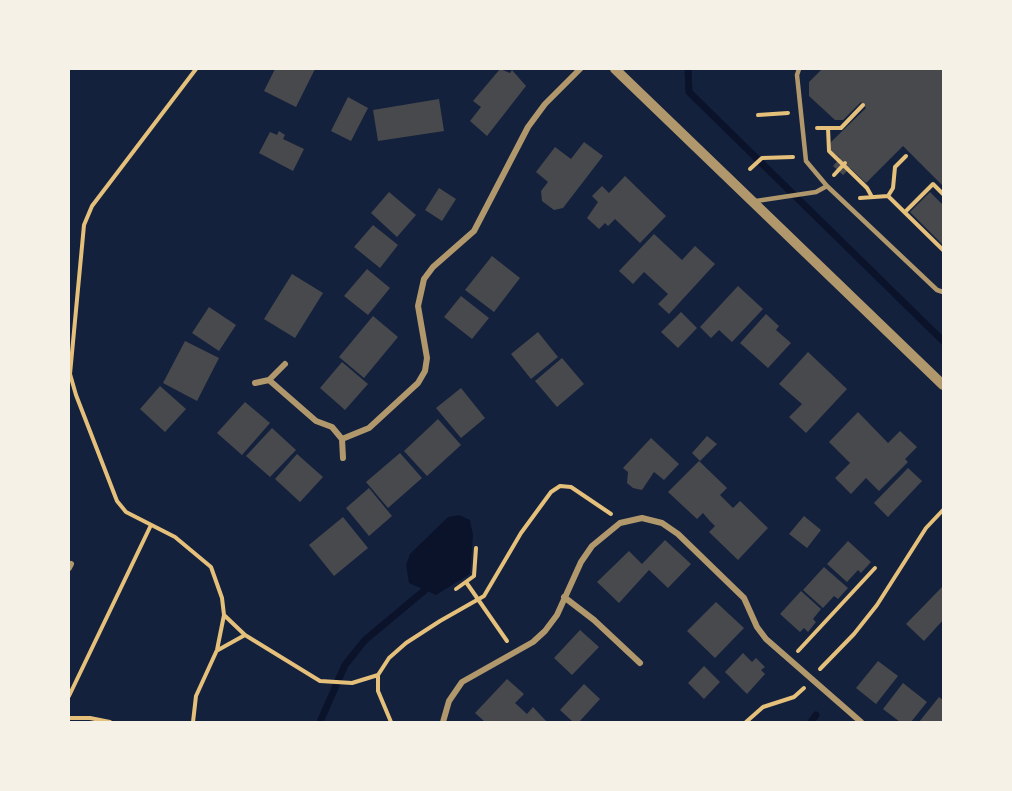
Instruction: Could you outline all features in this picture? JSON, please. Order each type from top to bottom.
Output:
[{"type":"street","points":[[342,439],[369,428],[418,383],[425,371],[427,358],[418,306],[424,279],[433,267],[474,231],[528,127],[545,104],[579,69]]},
{"type":"street","points":[[615,69],[943,385]]},
{"type":"street","points":[[255,383],[269,380],[285,364]]},
{"type":"street","points":[[269,380],[316,421],[332,427],[342,439],[343,458]]},
{"type":"street","points":[[443,722],[449,701],[462,682],[533,642],[545,631],[557,615],[580,562],[592,546],[620,523],[642,518],[671,528],[738,591],[761,633],[861,722]]},
{"type":"street","points":[[564,597],[594,620],[640,663]]},
{"type":"lane","points":[[799,69],[797,75],[802,128],[806,156],[811,169],[937,290],[943,292]]},
{"type":"lane","points":[[754,201],[787,198],[827,186]]},
{"type":"path","points":[[193,722],[196,696],[217,650],[224,615],[222,598],[212,567],[175,537],[126,512],[117,501],[70,374],[84,225],[92,206],[196,69]]},
{"type":"path","points":[[802,128],[841,128],[863,105]]},
{"type":"path","points":[[758,114],[801,112]]},
{"type":"path","points":[[828,128],[829,151],[867,188],[872,197]]},
{"type":"path","points":[[750,169],[762,158],[815,156],[842,183]]},
{"type":"path","points":[[888,196],[893,188],[895,167],[906,156]]},
{"type":"path","points":[[838,171],[844,164]]},
{"type":"path","points":[[905,213],[933,184],[943,194]]},
{"type":"path","points":[[857,198],[888,196],[943,250]]},
{"type":"path","points":[[390,722],[378,691],[378,675],[389,658],[406,643],[479,601],[491,587],[540,505],[556,488],[565,486],[577,490],[600,505],[620,523]]},
{"type":"path","points":[[820,669],[860,627],[926,528],[943,510]]},
{"type":"path","points":[[69,696],[151,525]]},
{"type":"path","points":[[456,589],[474,576],[476,548]]},
{"type":"path","points":[[790,660],[875,568]]},
{"type":"path","points":[[466,582],[514,652]]},
{"type":"path","points":[[224,615],[245,635],[320,681],[352,683],[378,675]]},
{"type":"path","points":[[217,650],[245,635]]},
{"type":"path","points":[[746,722],[763,706],[794,697],[804,688]]},
{"type":"path","points":[[69,718],[90,718],[110,722]]},
{"type":"water","points":[[459,515],[470,520],[473,535],[470,574],[436,595],[409,583],[406,565],[410,554],[448,517]]},
{"type":"building","points":[[275,69],[315,69],[296,107],[264,91]]},
{"type":"building","points":[[500,69],[510,73],[512,70],[526,86],[487,136],[470,121],[481,107],[473,101]]},
{"type":"building","points":[[822,69],[943,69],[943,186],[903,146],[866,183],[850,168],[843,175],[833,166],[840,158],[830,149],[831,142],[866,108],[861,102],[843,120],[835,120],[809,96],[809,82]]},
{"type":"building","points":[[348,97],[368,108],[351,141],[331,131]]},
{"type":"building","points":[[439,99],[444,131],[378,141],[373,110]]},
{"type":"building","points":[[279,131],[285,135],[283,139],[304,149],[293,171],[259,153],[270,132],[277,135]]},
{"type":"building","points":[[584,142],[603,156],[563,208],[554,210],[542,201],[541,191],[548,182],[536,172],[555,147],[571,159]]},
{"type":"building","points":[[625,176],[666,216],[640,243],[615,219],[608,226],[605,223],[599,229],[587,218],[598,202],[592,196],[602,186],[609,193]]},
{"type":"building","points":[[439,188],[456,199],[442,221],[425,210]]},
{"type":"building","points":[[389,192],[416,215],[397,237],[371,213]]},
{"type":"building","points":[[930,192],[943,205],[943,245],[910,212]]},
{"type":"building","points":[[373,225],[398,245],[380,268],[354,247]]},
{"type":"building","points":[[654,234],[682,260],[695,246],[715,264],[669,314],[658,304],[668,294],[644,272],[633,284],[619,271]]},
{"type":"building","points":[[492,256],[520,278],[494,312],[465,290]]},
{"type":"building","points":[[367,269],[390,288],[368,315],[344,296]]},
{"type":"building","points":[[292,274],[323,293],[295,338],[264,319]]},
{"type":"building","points":[[738,286],[763,309],[732,342],[719,330],[711,338],[700,327]]},
{"type":"building","points":[[461,296],[489,318],[472,339],[444,317]]},
{"type":"building","points":[[209,307],[236,325],[219,351],[192,333]]},
{"type":"building","points":[[681,312],[697,328],[678,348],[661,332]]},
{"type":"building","points":[[766,314],[779,326],[776,330],[791,343],[768,368],[740,343]]},
{"type":"building","points":[[373,316],[398,337],[364,378],[339,357]]},
{"type":"building","points":[[538,332],[558,357],[531,379],[511,354]]},
{"type":"building","points":[[185,341],[219,358],[197,401],[163,383]]},
{"type":"building","points":[[808,352],[847,389],[806,433],[789,417],[802,404],[779,384]]},
{"type":"building","points":[[562,358],[584,384],[557,407],[535,381]]},
{"type":"building","points":[[342,362],[368,384],[345,410],[320,388]]},
{"type":"building","points":[[160,386],[186,409],[165,432],[140,409]]},
{"type":"building","points":[[461,388],[485,418],[461,438],[436,408]]},
{"type":"building","points":[[245,402],[270,423],[242,455],[217,433]]},
{"type":"building","points":[[858,412],[888,443],[900,431],[917,447],[905,459],[908,462],[879,491],[866,478],[851,494],[835,478],[850,463],[829,442]]},
{"type":"building","points":[[438,419],[461,445],[427,476],[404,451]]},
{"type":"building","points":[[272,428],[296,450],[270,477],[246,456]]},
{"type":"building","points":[[707,436],[717,444],[700,461],[692,453]]},
{"type":"building","points":[[651,438],[679,464],[664,480],[654,472],[642,490],[633,488],[627,483],[628,472],[623,468]]},
{"type":"building","points":[[400,453],[422,478],[388,508],[366,482]]},
{"type":"building","points":[[297,454],[323,477],[300,502],[275,479]]},
{"type":"building","points":[[699,461],[727,488],[720,495],[733,508],[740,501],[768,528],[738,560],[709,532],[715,526],[703,513],[697,519],[668,492]]},
{"type":"building","points":[[908,468],[922,481],[888,517],[874,503]]},
{"type":"building","points":[[369,488],[392,516],[369,536],[346,508]]},
{"type":"building","points":[[804,516],[821,530],[807,548],[789,534]]},
{"type":"building","points":[[343,517],[368,548],[334,576],[309,545]]},
{"type":"building","points":[[665,540],[691,564],[668,588],[649,570],[619,603],[597,582],[629,551],[642,564]]},
{"type":"building","points":[[848,541],[871,562],[861,573],[858,570],[847,582],[827,564]]},
{"type":"building","points":[[824,567],[848,588],[838,599],[834,596],[823,608],[803,590]]},
{"type":"building","points":[[943,586],[943,620],[924,641],[906,624]]},
{"type":"building","points":[[801,591],[821,609],[813,619],[816,622],[808,632],[804,628],[800,632],[780,614]]},
{"type":"building","points":[[716,602],[744,628],[715,658],[687,631]]},
{"type":"building","points":[[580,630],[599,647],[572,675],[554,658]]},
{"type":"building","points":[[743,653],[752,662],[756,658],[765,667],[761,670],[765,674],[747,694],[725,672]]},
{"type":"building","points":[[878,661],[898,676],[876,704],[856,688]]},
{"type":"building","points":[[704,666],[720,682],[704,699],[688,683]]},
{"type":"building","points":[[507,679],[524,694],[515,703],[527,714],[533,707],[547,722],[485,722],[475,713]]},
{"type":"building","points":[[903,683],[927,702],[911,722],[900,722],[883,709]]},
{"type":"building","points":[[584,684],[600,699],[579,722],[573,722],[560,710]]},
{"type":"building","points":[[939,697],[943,700],[943,722],[919,722]]},
{"type":"waterway","points":[[688,69],[689,92],[943,341]]},
{"type":"waterway","points":[[320,722],[345,665],[365,640],[425,590]]},
{"type":"waterway","points":[[811,722],[816,715]]}]
